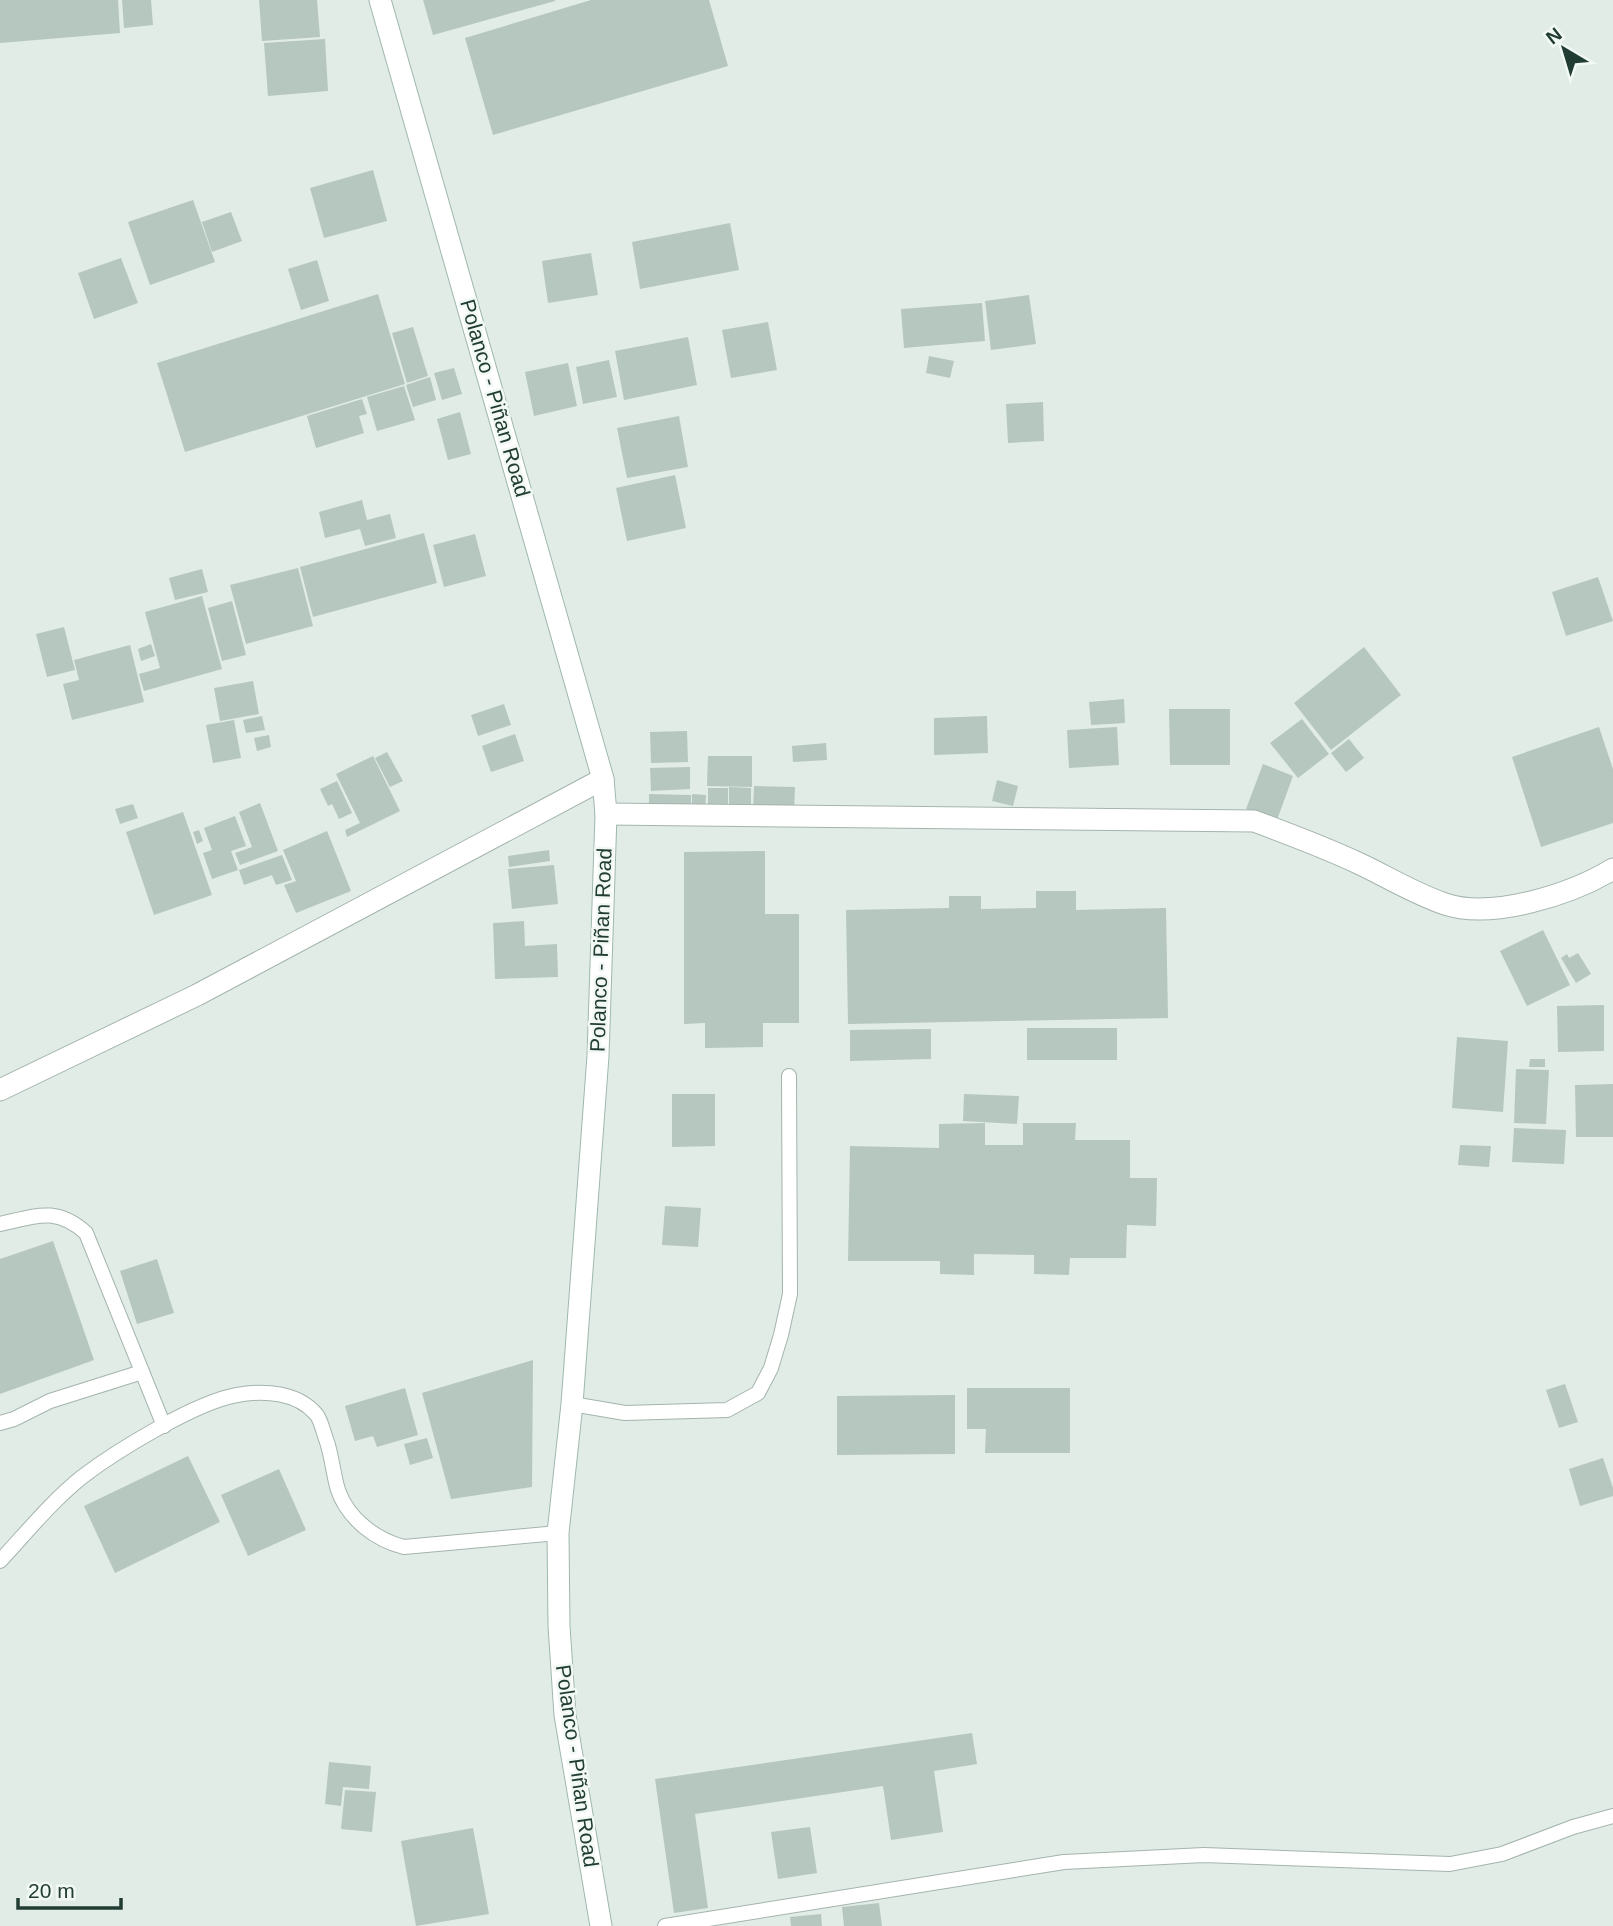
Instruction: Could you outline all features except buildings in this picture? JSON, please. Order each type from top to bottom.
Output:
[{"type":"main road","name":"Polanco - Piñan Road","points":[[380,0],[603,779],[606,814],[598,1056],[572,1404],[558,1533],[559,1626],[565,1715],[601,1926]]},
{"type":"main road","points":[[0,1090],[197,995],[603,779]]},
{"type":"main road","points":[[606,814],[1254,821],[1326,848],[1446,905],[1490,910],[1545,898],[1600,877],[1613,869]]},
{"type":"lane","points":[[572,1404],[625,1413],[727,1410],[758,1392],[771,1367],[782,1335],[790,1294],[789,1076]]},
{"type":"lane","points":[[0,1224],[56,1214],[75,1223],[86,1233],[164,1426]]},
{"type":"lane","points":[[0,1423],[50,1401],[142,1372]]},
{"type":"lane","points":[[0,1561],[82,1478],[164,1426],[190,1413],[234,1395],[262,1392],[296,1399],[317,1415],[329,1445],[338,1491],[348,1509],[365,1527],[386,1542],[404,1547],[558,1533]]},
{"type":"lane","points":[[665,1926],[1064,1862],[1204,1855],[1450,1864],[1502,1854],[1573,1827],[1613,1816]]}]
